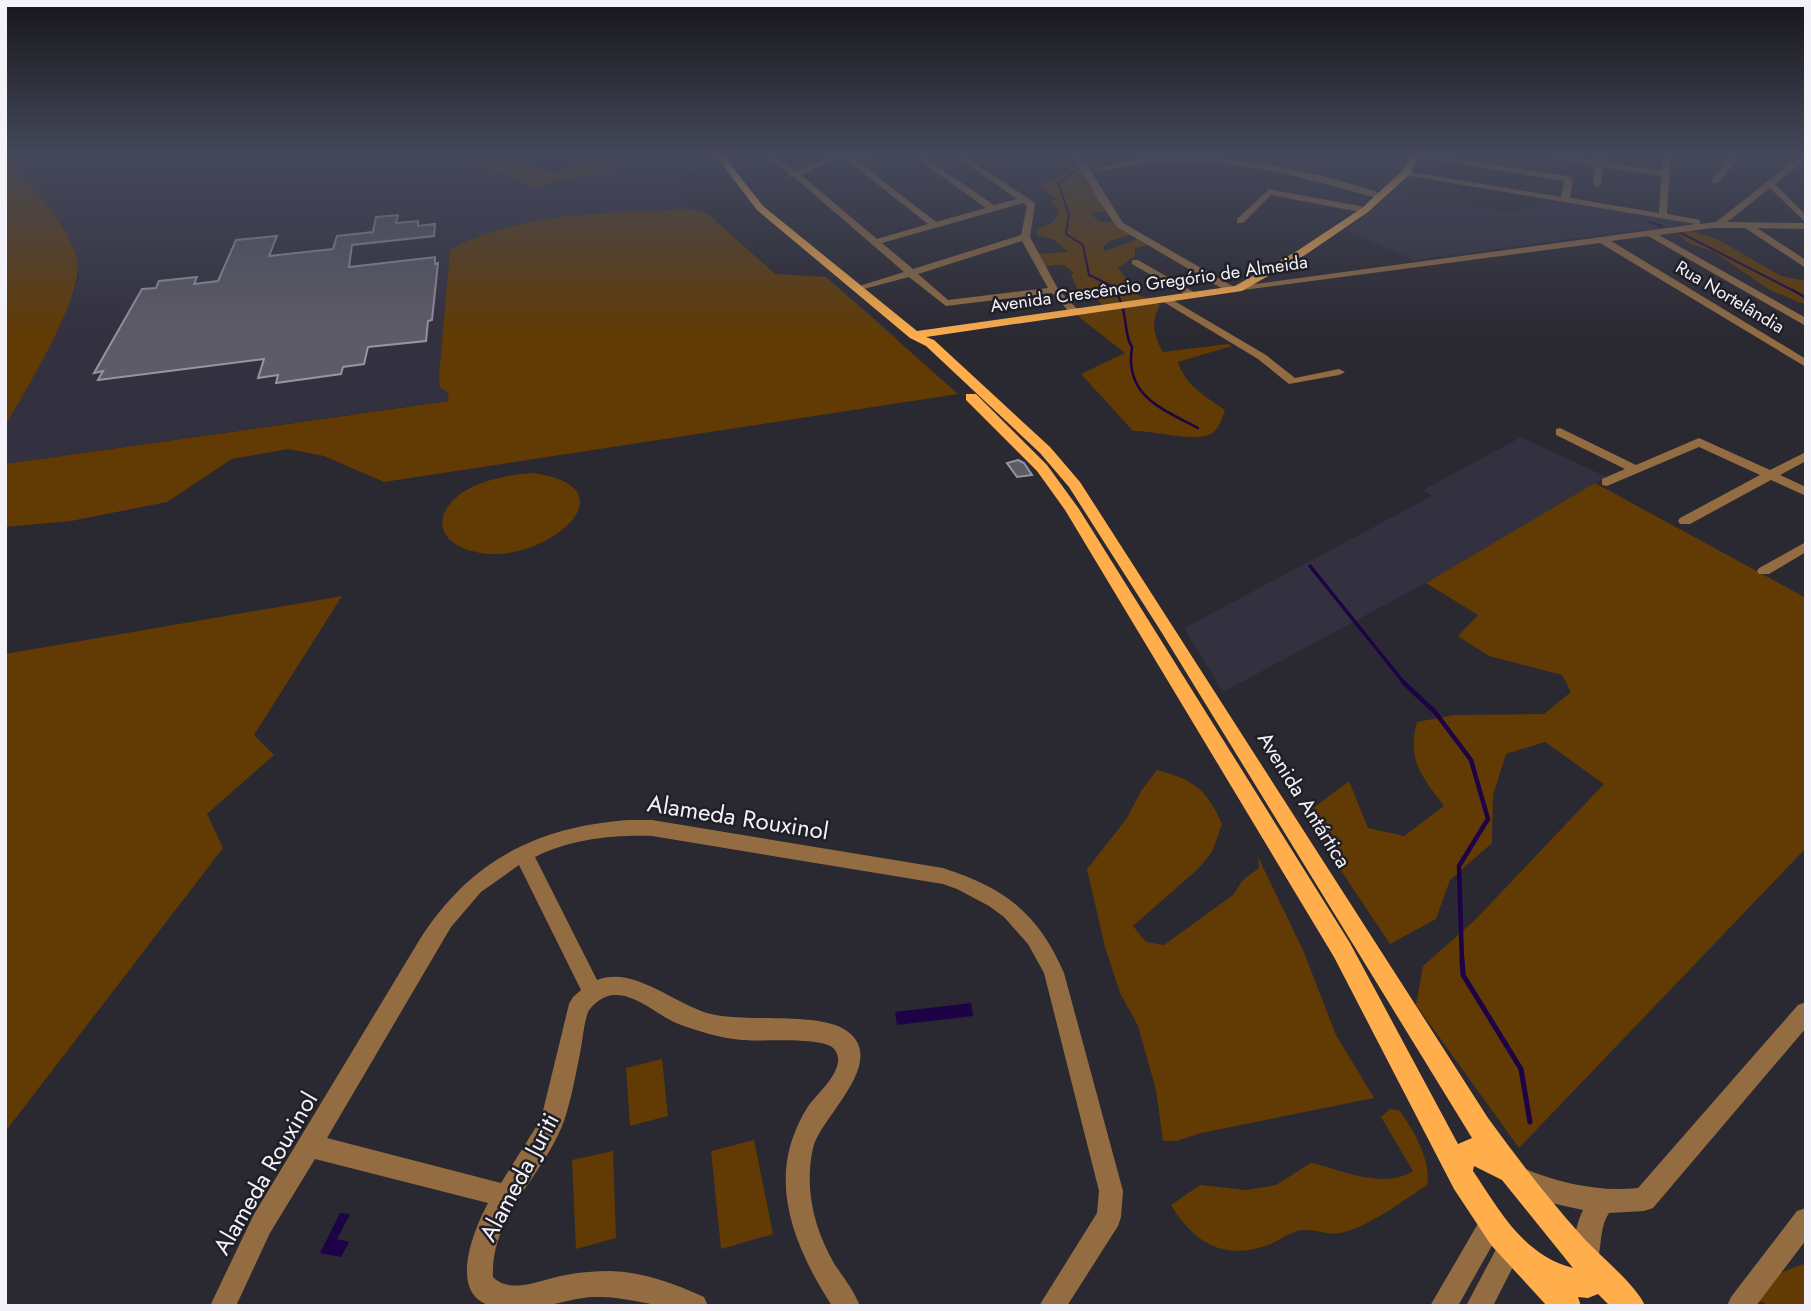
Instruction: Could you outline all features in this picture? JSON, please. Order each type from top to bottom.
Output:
[{"type":"main road","name":"Avenida Antártica","points":[[770,216],[916,336],[930,343],[1028,434],[1072,481],[1168,629],[1437,1062],[1516,1177],[1586,1260],[1630,1306]]},
{"type":"main road","points":[[1235,289],[1301,253],[1356,216]]},
{"type":"main road","name":"Avenida Crescêncio Gregório de Almeida","points":[[916,336],[1235,289]]},
{"type":"main road","name":"Avenida Antártica","points":[[916,336],[920,346],[1027,452],[1072,509],[1342,950],[1459,1174],[1492,1224],[1567,1306]]},
{"type":"main road","points":[[1027,452],[1072,481]]},
{"type":"main road","points":[[1459,1174],[1463,1155],[1473,1151],[1498,1163],[1516,1177]]},
{"type":"main road","points":[[1518,1255],[1580,1285],[1588,1284],[1594,1278],[1586,1260]]},
{"type":"street","points":[[841,216],[946,303],[1054,290]]},
{"type":"street","points":[[923,216],[934,225]]},
{"type":"street","points":[[873,243],[964,216]]},
{"type":"street","points":[[1031,216],[1025,236],[1054,290],[1076,313]]},
{"type":"street","points":[[1114,216],[1121,225],[1235,289]]},
{"type":"street","points":[[1240,221],[1245,216]]},
{"type":"street","points":[[1669,216],[1715,225],[1727,216]]},
{"type":"street","name":"Avenida Crescêncio Gregório de Almeida","points":[[1235,289],[1715,225],[1806,226]]},
{"type":"street","points":[[1748,226],[1804,265]]},
{"type":"street","points":[[1648,233],[1806,323]]},
{"type":"street","points":[[860,289],[1025,236]]},
{"type":"street","name":"Rua Nortelândia","points":[[1600,239],[1806,364]]},
{"type":"street","points":[[1135,262],[1194,295]]},
{"type":"street","points":[[1166,299],[1262,357],[1293,382],[1339,372]]},
{"type":"street","points":[[1560,432],[1634,469]]},
{"type":"street","points":[[1607,482],[1699,442],[1806,492]]},
{"type":"street","points":[[1685,521],[1806,456]]},
{"type":"street","points":[[1765,571],[1806,546]]},
{"type":"street","name":"Alameda Rouxinol","points":[[223,1306],[258,1232],[443,921],[476,884],[524,855],[581,832],[652,828],[943,876],[968,883],[1009,907],[1036,936],[1054,973],[1111,1191],[1109,1217],[1052,1306]]},
{"type":"street","points":[[524,855],[593,993],[607,985],[628,986],[676,1012],[706,1024],[757,1032],[824,1033],[841,1040],[847,1049],[847,1073],[803,1138],[799,1158],[797,1205],[803,1230],[816,1259],[847,1306]]},
{"type":"street","name":"Alameda Juriti","points":[[593,993],[580,1004],[559,1100],[546,1136],[487,1229],[480,1249],[481,1282],[498,1297],[539,1299],[591,1285],[625,1286],[654,1290],[695,1306]]},
{"type":"street","points":[[1516,1177],[1549,1192],[1623,1203],[1644,1199],[1806,1012]]},
{"type":"street","points":[[311,1146],[507,1196]]},
{"type":"street","points":[[1586,1260],[1590,1222],[1604,1199]]},
{"type":"street","points":[[1740,1306],[1806,1220]]},
{"type":"street","points":[[1443,1306],[1492,1224]]},
{"type":"street","points":[[1479,1306],[1518,1255]]},
{"type":"shaded area","points":[[6,216],[54,216],[73,248],[77,261],[77,277],[51,344],[5,427]]},
{"type":"shaded area","points":[[54,216],[710,216],[775,274],[826,277],[897,337],[5,464],[5,427],[61,323],[79,277]]},
{"type":"shaded area","points":[[567,216],[710,216],[775,274],[826,277],[958,394],[384,482],[324,456],[288,449],[232,459],[167,502],[71,521],[5,527],[5,464],[449,401],[448,393],[440,387],[439,377],[450,250],[477,237]]},
{"type":"shaded area","points":[[1056,216],[1093,216],[1101,222],[1114,221],[1131,235],[1110,241],[1102,248],[1106,251],[1138,239],[1148,245],[1135,248],[1135,256],[1118,268],[1137,294],[1160,305],[1154,329],[1163,352],[1228,344],[1232,346],[1178,362],[1191,384],[1225,410],[1214,432],[1203,436],[1184,437],[1133,431],[1081,374],[1125,353],[1070,310],[1103,305],[1088,290],[1078,290],[1071,275],[1074,273],[1064,265],[1043,266],[1037,254],[1068,252],[1055,240],[1037,235],[1037,230],[1053,222]]},
{"type":"shaded area","points":[[1365,216],[1652,216],[1692,223],[1413,260],[1348,231]]},
{"type":"shaded area","points":[[1688,230],[1717,239],[1781,276],[1806,281],[1806,305],[1770,290],[1714,252],[1686,242],[1677,231]]},
{"type":"shaded area","points":[[1521,437],[1607,477],[1426,583],[1223,692],[1184,628],[1432,496],[1423,490]]},
{"type":"shaded area","points":[[532,473],[563,481],[578,494],[579,508],[569,524],[551,538],[527,548],[501,554],[476,552],[451,541],[442,524],[449,505],[458,496],[485,482]]},
{"type":"shaded area","points":[[1595,483],[1806,598],[1806,848],[1519,1148],[1416,1005],[1423,966],[1475,920],[1604,784],[1545,742],[1506,754],[1493,795],[1492,843],[1450,880],[1436,919],[1390,944],[1304,815],[1349,781],[1368,828],[1404,836],[1444,806],[1418,768],[1414,747],[1417,722],[1454,715],[1544,714],[1571,692],[1562,675],[1489,656],[1458,636],[1478,615],[1426,583]]},
{"type":"shaded area","points":[[342,596],[254,735],[274,755],[207,814],[223,848],[5,1132],[5,654]]},
{"type":"shaded area","points":[[1157,770],[1181,778],[1198,788],[1211,803],[1222,824],[1212,852],[1198,869],[1133,926],[1146,942],[1164,945],[1233,895],[1243,880],[1259,868],[1258,857],[1303,950],[1336,1035],[1374,1098],[1201,1133],[1176,1141],[1163,1141],[1156,1090],[1138,1026],[1120,993],[1105,947],[1087,869],[1127,818],[1141,791]]},
{"type":"shaded area","points":[[971,1003],[973,1016],[897,1025],[895,1012]]},
{"type":"shaded area","points":[[662,1059],[668,1116],[630,1126],[626,1068]]},
{"type":"shaded area","points":[[1390,1109],[1399,1110],[1415,1136],[1427,1166],[1427,1185],[1361,1226],[1335,1233],[1302,1230],[1268,1245],[1238,1251],[1224,1249],[1200,1239],[1171,1205],[1200,1185],[1246,1190],[1276,1185],[1311,1163],[1376,1179],[1389,1179],[1413,1171],[1381,1117]]},
{"type":"shaded area","points":[[754,1140],[773,1234],[721,1249],[711,1151]]},
{"type":"shaded area","points":[[613,1151],[616,1238],[576,1249],[572,1160]]},
{"type":"shaded area","points":[[340,1213],[350,1214],[337,1239],[349,1242],[341,1257],[320,1253]]},
{"type":"shaded area","points":[[1806,1265],[1806,1306],[1771,1306],[1755,1299],[1770,1277]]},
{"type":"building","points":[[398,216],[396,223],[418,221],[418,226],[435,224],[434,236],[352,245],[349,267],[435,257],[435,264],[438,263],[432,320],[428,321],[426,341],[368,347],[364,364],[343,367],[341,374],[276,383],[278,375],[258,378],[264,359],[98,380],[103,371],[94,373],[142,289],[156,288],[159,281],[197,277],[194,284],[218,281],[236,240],[277,236],[269,256],[333,249],[337,236],[373,232],[376,217]]},
{"type":"building","points":[[1018,460],[1024,463],[1032,475],[1017,477],[1007,463]]},
{"type":"waterway","points":[[1069,216],[1066,234],[1083,245],[1089,275],[1110,285],[1116,292]]},
{"type":"waterway","points":[[1649,222],[1662,226]]},
{"type":"waterway","points":[[1677,231],[1796,292]]},
{"type":"waterway","points":[[1793,290],[1806,298]]},
{"type":"waterway","points":[[1116,292],[1132,347],[1134,378],[1140,389],[1159,407],[1198,428]]},
{"type":"waterway","points":[[1310,566],[1405,683]]},
{"type":"waterway","points":[[1405,683],[1435,712],[1471,760],[1488,819],[1459,866],[1462,961]]},
{"type":"waterway","points":[[1462,959],[1463,975],[1521,1069],[1530,1122]]}]
